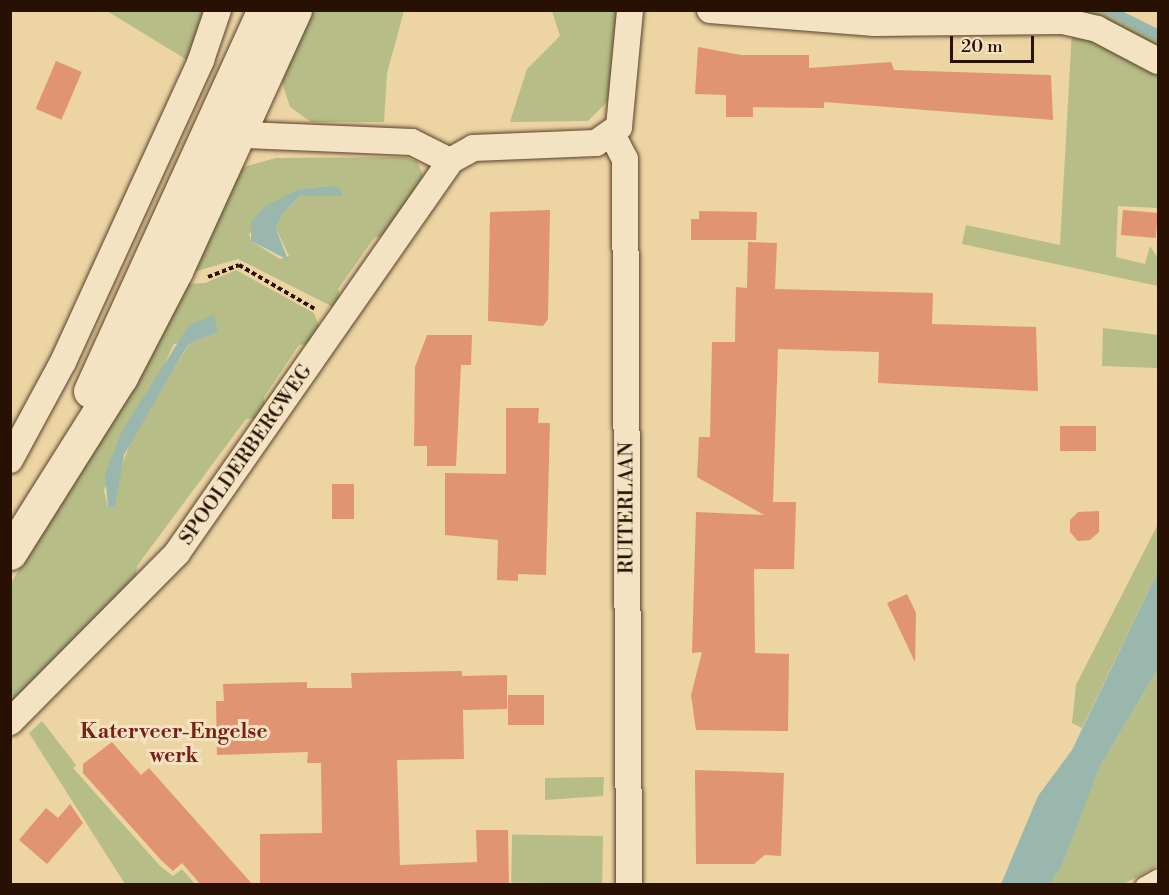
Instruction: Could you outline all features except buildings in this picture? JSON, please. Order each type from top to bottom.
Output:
[{"type":"main road","points":[[10,552],[122,377],[176,271],[225,134],[264,10]]},
{"type":"main road","points":[[54,482],[70,434],[225,134],[295,10]]},
{"type":"street","points":[[10,460],[63,362],[201,60],[218,10]]},
{"type":"street","points":[[225,134],[412,142],[450,161],[466,150],[488,147],[583,145],[612,134],[624,115],[630,10]]},
{"type":"street","points":[[710,10],[874,23],[1040,16],[1097,29],[1158,61]]},
{"type":"street","name":"RUITERLAAN","points":[[612,134],[624,159],[629,885]]},
{"type":"street","name":"SPOOLDERBERGWEG","points":[[10,722],[177,553],[450,161]]},
{"type":"lane","points":[[1142,885],[1158,875]]},
{"type":"path","points":[[176,271],[200,279],[239,265],[338,323]]},
{"type":"green space","points":[[107,11],[204,11],[187,60]]},
{"type":"green space","points":[[309,11],[404,11],[387,73],[384,122],[311,122],[290,107],[282,82]]},
{"type":"green space","points":[[552,11],[618,11],[610,99],[588,121],[510,122],[527,69],[560,36]]},
{"type":"green space","points":[[1061,11],[1101,11],[1158,42],[1158,54]]},
{"type":"green space","points":[[1072,31],[1158,71],[1158,208],[1118,206],[1116,257],[1145,264],[1150,246],[1158,258],[1158,286],[962,244],[966,225],[1060,245]]},
{"type":"green space","points":[[405,157],[418,162],[425,181],[387,235],[374,238],[338,289],[341,300],[333,307],[238,259],[190,273],[240,168],[276,158]],"holes":[[[328,186],[343,196],[300,196],[282,214],[276,229],[289,256],[280,259],[251,241],[249,234],[299,189]]]},
{"type":"green space","points":[[236,270],[314,313],[320,328],[310,344],[299,345],[264,397],[265,408],[258,418],[246,419],[137,566],[136,579],[11,707],[11,583],[187,284],[205,283]],"holes":[[[208,336],[189,344],[133,436],[120,470],[115,507],[108,508],[104,490],[174,344]]]},
{"type":"green space","points":[[1103,328],[1158,335],[1158,368],[1102,366]]},
{"type":"green space","points":[[1158,524],[1158,571],[1082,728],[1072,723],[1076,685]]},
{"type":"green space","points":[[1158,669],[1158,865],[1124,884],[1049,884],[1099,768]]},
{"type":"green space","points":[[42,721],[76,765],[73,768],[160,866],[173,876],[182,869],[195,884],[125,884],[29,733]]},
{"type":"green space","points":[[604,777],[603,796],[545,800],[545,778]]},
{"type":"green space","points":[[512,834],[603,836],[602,884],[511,882]]},
{"type":"water","points":[[1101,11],[1122,11],[1158,29],[1158,42]]},
{"type":"water","points":[[328,186],[340,188],[343,196],[300,196],[282,214],[276,229],[288,260],[251,241],[251,222],[264,207],[299,189]]},
{"type":"water","points":[[214,315],[218,332],[189,344],[183,353],[124,455],[115,507],[108,508],[105,474],[122,431],[189,325]]},
{"type":"water","points":[[1158,571],[1158,669],[1099,768],[1061,867],[1049,884],[1001,884],[1038,796],[1072,750]]},
{"type":"district","name":"Katerveer-Engelse werk","points":[[174,744]]}]
